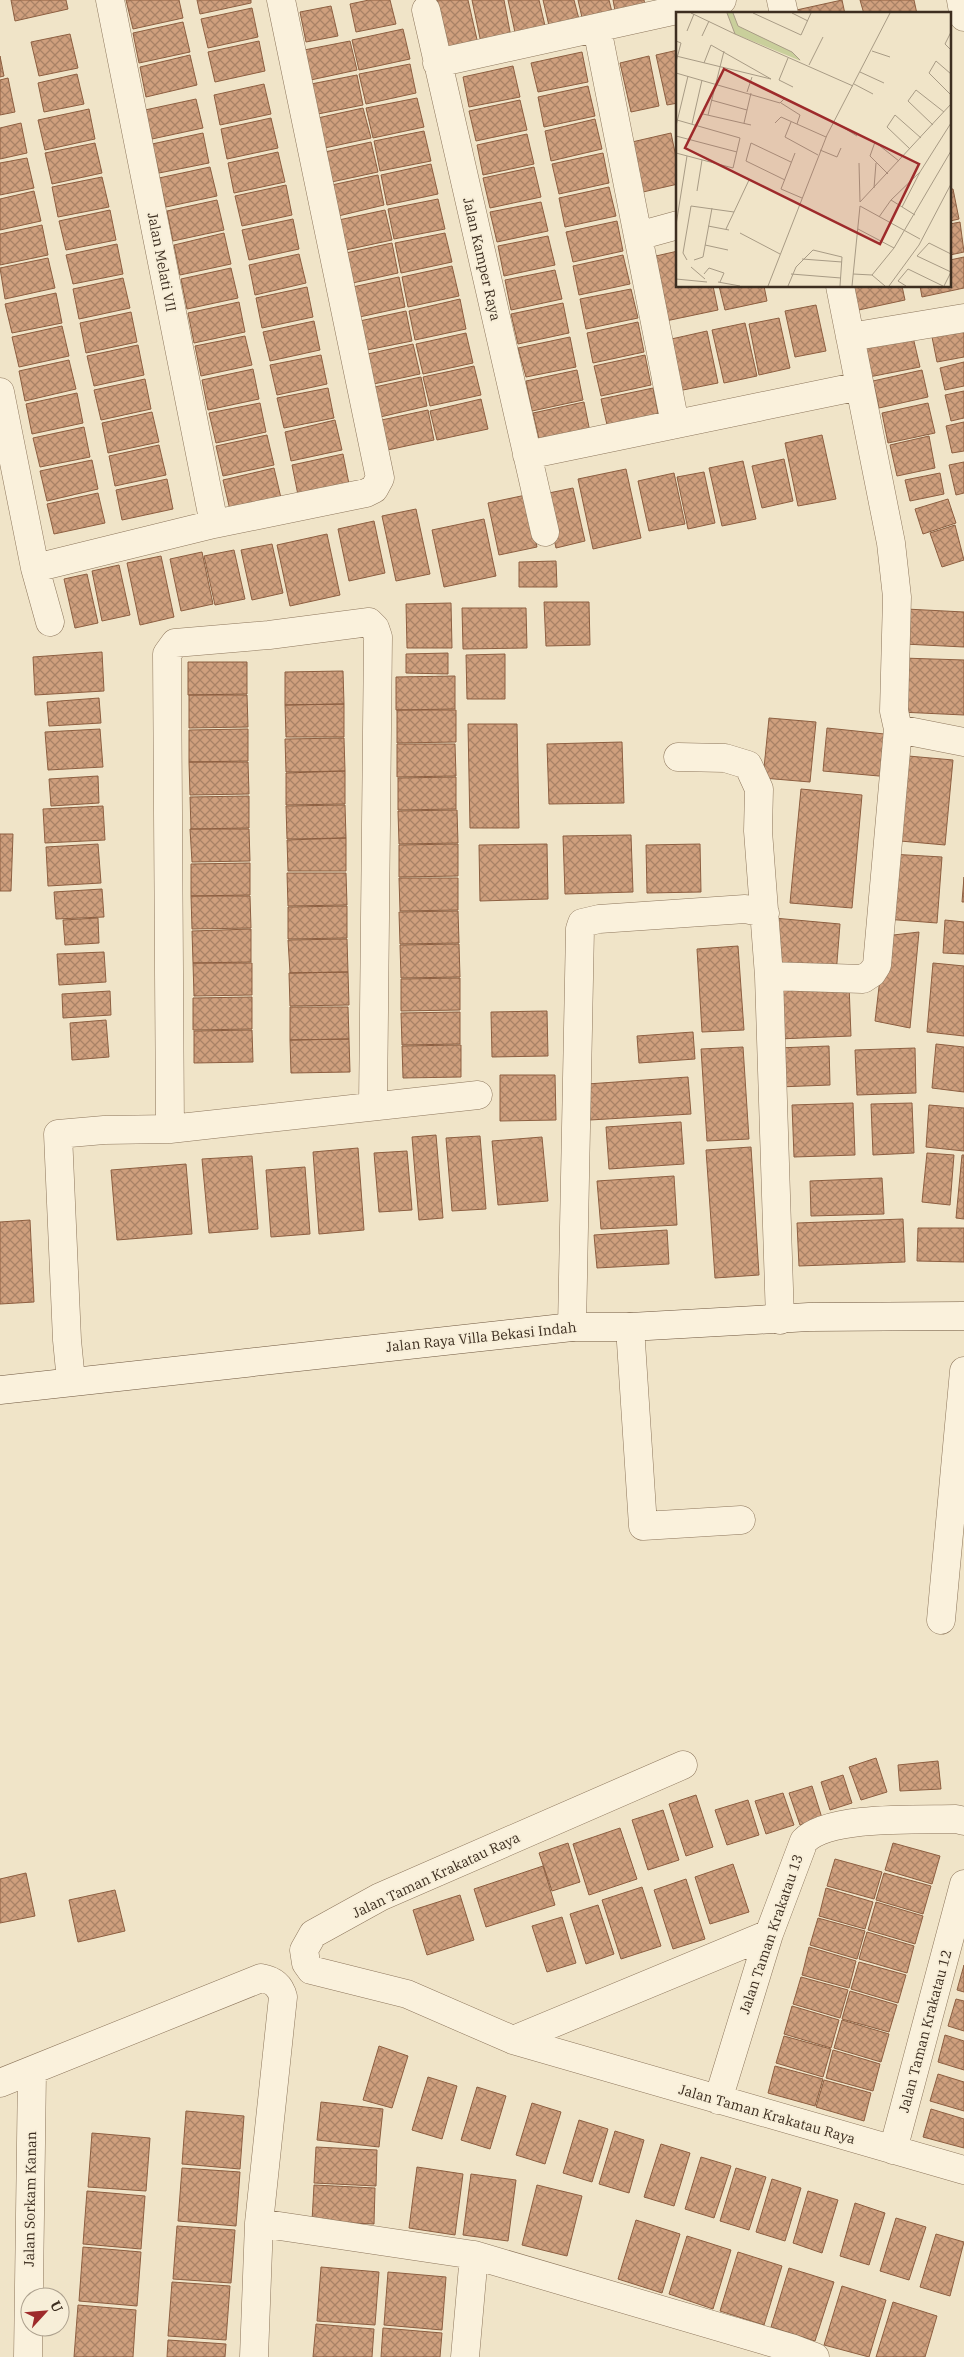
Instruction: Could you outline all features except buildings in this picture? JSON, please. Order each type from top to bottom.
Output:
[{"type":"street","name":"Jalan Melati VII","points":[[110,0],[214,524]]},
{"type":"street","points":[[35,568],[214,524],[366,493],[374,488],[380,478],[281,0]]},
{"type":"street","points":[[437,64],[722,0]]},
{"type":"street","points":[[961,0],[964,16]]},
{"type":"street","name":"Jalan Kamper Raya","points":[[426,10],[545,532]]},
{"type":"street","points":[[597,28],[675,424]]},
{"type":"street","points":[[638,236],[676,226]]},
{"type":"street","points":[[769,976],[863,979],[872,973],[877,964],[898,729],[894,711],[897,597],[891,543],[840,288]]},
{"type":"street","points":[[850,337],[964,318]]},
{"type":"street","points":[[527,455],[860,386]]},
{"type":"street","points":[[0,392],[35,568],[50,622]]},
{"type":"street","points":[[170,1129],[167,654],[175,643],[269,635],[369,622],[375,628],[378,637],[373,1106]]},
{"type":"street","points":[[898,729],[964,742]]},
{"type":"street","points":[[678,757],[725,758],[748,764],[759,789],[758,831],[769,976],[780,1320]]},
{"type":"street","points":[[572,1327],[580,929],[582,924],[599,919],[745,909],[765,913]]},
{"type":"street","points":[[71,1381],[66,1340],[58,1134],[104,1130],[170,1129],[478,1095]]},
{"type":"street","name":"Jalan Raya Villa Bekasi Indah","points":[[0,1390],[572,1327],[630,1327],[780,1320],[964,1316]]},
{"type":"street","points":[[630,1327],[643,1526],[741,1520]]},
{"type":"street","points":[[941,1620],[964,1372]]},
{"type":"street","name":"Jalan Taman Krakatau Raya","points":[[683,1765],[380,1897],[313,1934],[304,1950],[305,1959],[311,1970],[407,1994],[513,2040],[964,2170]]},
{"type":"street","name":"Jalan Taman Krakatau 13","points":[[718,2100],[768,1934],[804,1841],[811,1834],[820,1830],[876,1820],[956,1819],[964,1821]]},
{"type":"street","name":"Jalan Taman Krakatau 12","points":[[893,2150],[964,1884]]},
{"type":"street","points":[[513,2040],[768,1934]]},
{"type":"street","points":[[0,2083],[32,2072],[261,1978],[270,1980],[278,1985],[283,1997],[259,2223],[254,2357]]},
{"type":"street","name":"Jalan Sorkam Kanan","points":[[28,2357],[32,2072]]},
{"type":"street","points":[[259,2223],[474,2255],[794,2349],[815,2357]]},
{"type":"street","points":[[465,2357],[474,2255]]}]
